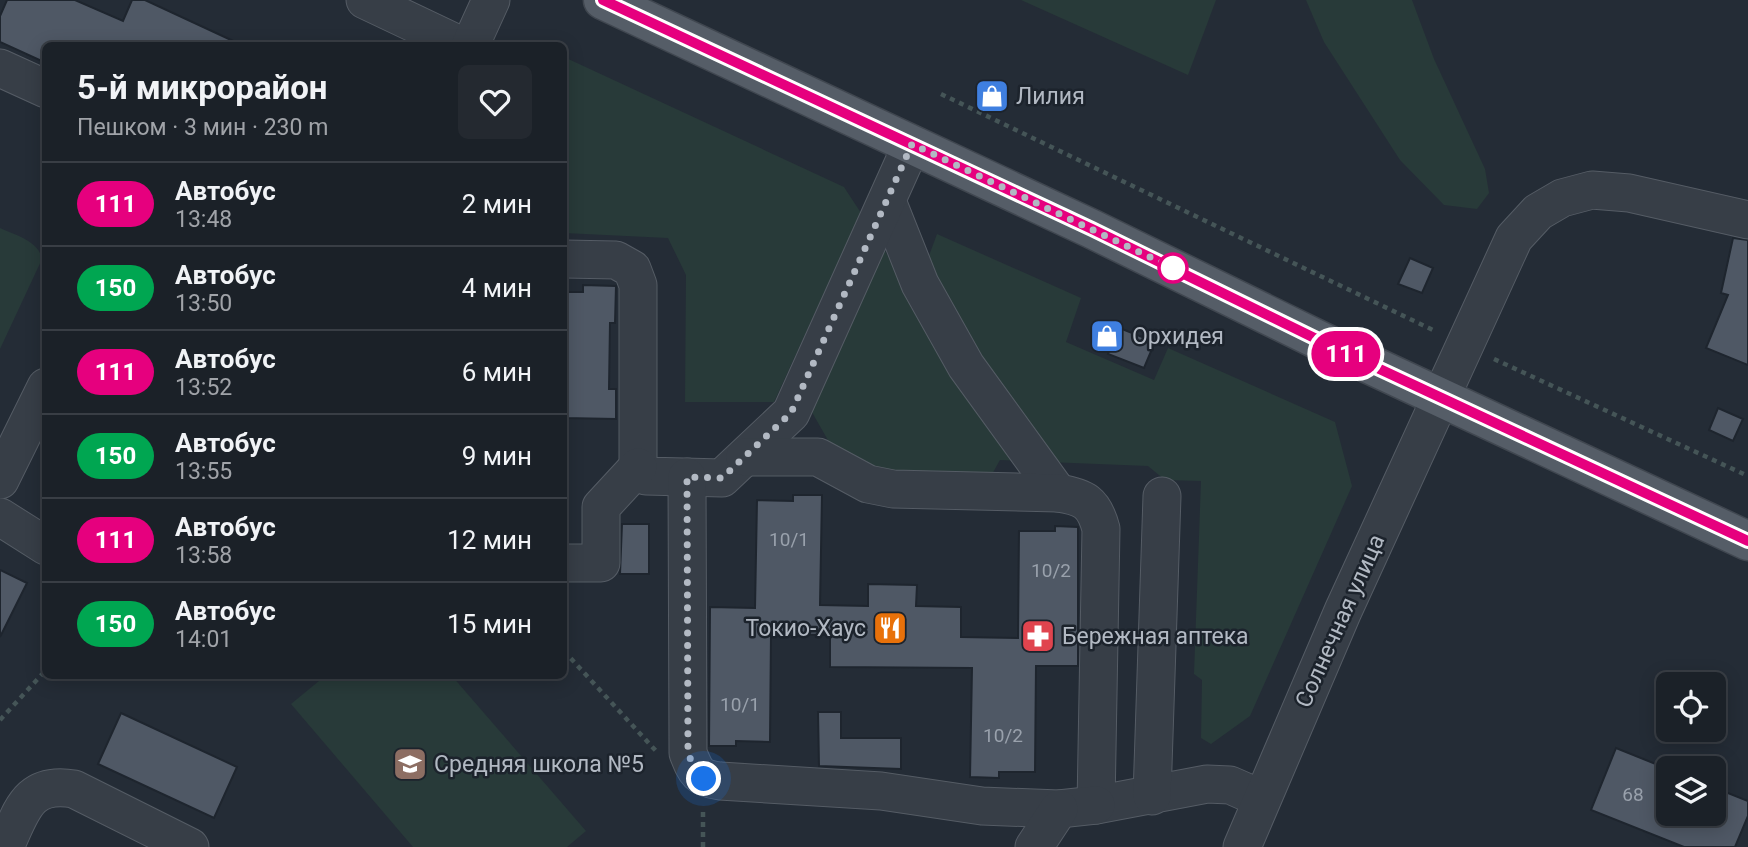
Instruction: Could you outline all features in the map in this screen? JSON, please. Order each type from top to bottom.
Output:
[{"type":"main road","points":[[603,0],[1748,541]]},
{"type":"street","points":[[365,0],[453,42]]},
{"type":"street","points":[[472,42],[491,0]]},
{"type":"street","points":[[0,68],[42,87]]},
{"type":"street","points":[[567,260],[616,260],[632,269],[638,285],[638,467],[646,476],[722,478],[791,413],[912,144]]},
{"type":"street","name":"Солнечная улица","points":[[1242,847],[1343,611],[1514,238],[1538,212],[1562,198],[1592,190],[1629,192],[1748,220]]},
{"type":"street","points":[[887,201],[920,284],[966,366],[1058,493]]},
{"type":"street","points":[[0,480],[42,395]]},
{"type":"street","points":[[791,413],[818,457]]},
{"type":"street","points":[[745,457],[818,457],[868,484],[893,489],[1058,493],[1075,495],[1087,502],[1097,512],[1101,529],[1096,805]]},
{"type":"street","points":[[567,563],[601,563],[601,507],[638,467]]},
{"type":"street","points":[[687,477],[688,753],[695,770],[704,779],[881,791],[982,806],[1059,809],[1207,785],[1230,785],[1262,799]]},
{"type":"street","points":[[1152,796],[1162,496]]},
{"type":"street","points":[[0,517],[42,543]]},
{"type":"street","points":[[5,847],[24,807],[33,795],[44,788],[58,786],[74,789],[190,847]]},
{"type":"street","points":[[1034,847],[1059,809]]},
{"type":"path","points":[[941,93],[1466,346],[1748,476]]},
{"type":"path","points":[[567,654],[659,754]]},
{"type":"path","points":[[0,720],[42,674]]},
{"type":"shaded area","points":[[1021,0],[1216,0],[1188,75]]},
{"type":"shaded area","points":[[1306,0],[1412,0],[1434,59],[1485,169],[1489,193],[1477,209],[1444,205],[1400,160],[1324,42]]},
{"type":"shaded area","points":[[567,58],[844,187],[861,213],[774,402],[685,402],[686,275],[668,238],[567,233]]},
{"type":"shaded area","points":[[0,228],[31,243],[42,259],[0,349]]},
{"type":"shaded area","points":[[937,234],[1081,298],[1066,342],[1154,380],[1168,348],[1335,422],[1352,486],[1250,716],[1211,744],[1201,738],[1202,680],[1194,674],[1201,481],[1165,480],[1148,466],[1000,460],[991,476],[901,478],[856,459],[829,442],[809,407],[883,247],[901,281],[926,264]]},
{"type":"shaded area","points":[[321,679],[455,679],[586,831],[567,847],[413,847],[291,704]]},
{"type":"building","points":[[7,0],[75,0],[123,21],[132,0],[145,0],[235,42],[42,42],[42,61],[0,42],[0,16]]},
{"type":"building","points":[[1733,238],[1748,240],[1748,365],[1706,348],[1728,295],[1721,293]]},
{"type":"building","points":[[1410,258],[1433,268],[1422,293],[1398,284]]},
{"type":"building","points":[[583,285],[616,286],[615,323],[610,323],[609,389],[616,389],[616,419],[567,418],[567,292],[583,292]]},
{"type":"building","points":[[1117,327],[1155,342],[1144,368],[1108,354]]},
{"type":"building","points":[[1718,408],[1743,419],[1733,441],[1709,430]]},
{"type":"building","points":[[793,495],[822,495],[820,605],[868,606],[868,584],[917,585],[916,606],[961,607],[961,637],[1018,638],[1019,531],[1055,531],[1055,526],[1078,527],[1078,666],[1036,666],[1035,772],[999,772],[999,778],[970,777],[972,668],[830,667],[830,635],[771,634],[770,742],[736,741],[736,746],[709,746],[710,607],[755,608],[757,500],[793,501]]},
{"type":"building","points":[[622,524],[649,524],[649,574],[620,574]]},
{"type":"building","points":[[0,570],[27,583],[0,637]]},
{"type":"building","points":[[818,712],[841,712],[841,738],[901,738],[901,769],[819,766]]},
{"type":"building","points":[[121,713],[237,767],[214,818],[98,764]]},
{"type":"building","points":[[1616,748],[1656,764],[1656,826],[1726,826],[1726,792],[1748,801],[1748,816],[1735,847],[1684,847],[1591,810]]},
{"type":"bus line","name":"111","points":[[603,0],[1748,541]]},
{"type":"place","name":"Лилия","points":[[992,96]]},
{"type":"place","name":"Орхидея","points":[[1107,336]]},
{"type":"place","name":"Токио-Хаус","points":[[890,628]]},
{"type":"place","name":"Бережная аптека","points":[[1038,636]]},
{"type":"place","name":"Средняя школа №5","points":[[410,764]]},
{"type":"route","points":[[704,779],[695,770],[688,753],[687,477],[722,478],[791,413],[912,144],[1173,268]]}]
